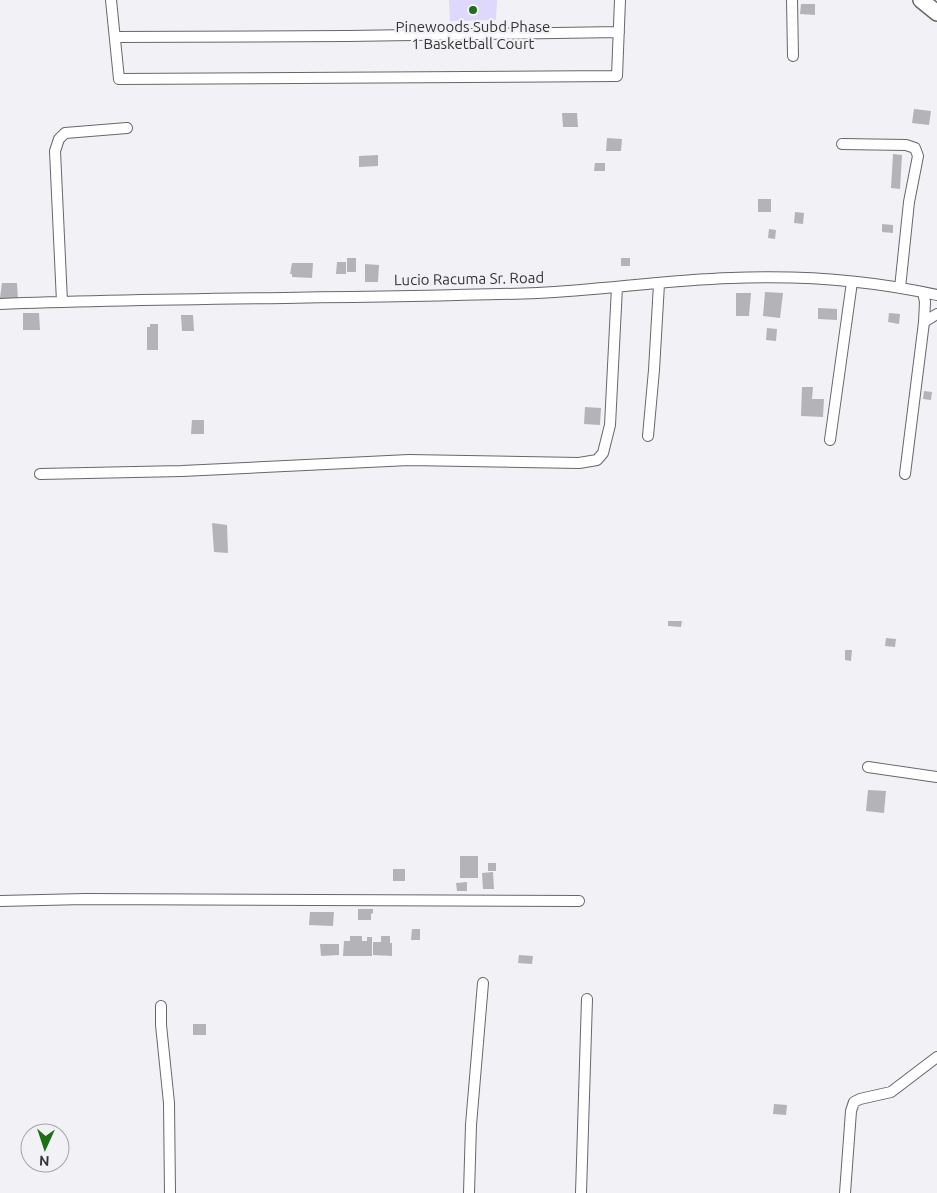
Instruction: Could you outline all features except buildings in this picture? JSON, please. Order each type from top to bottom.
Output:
[{"type":"main road","points":[[921,0],[937,13]]},
{"type":"street","points":[[111,0],[119,79],[617,76],[620,0]]},
{"type":"street","points":[[792,0],[793,56]]},
{"type":"street","points":[[115,37],[619,32]]},
{"type":"street","points":[[62,302],[55,151],[59,139],[65,133],[126,128]]},
{"type":"street","points":[[842,144],[906,145],[915,148],[918,156],[909,202],[900,288]]},
{"type":"street","name":"Lucio Racuma Sr. Road","points":[[0,304],[564,292],[732,278],[818,279],[900,288],[937,295]]},
{"type":"street","points":[[830,440],[852,282]]},
{"type":"street","points":[[648,436],[659,284]]},
{"type":"street","points":[[40,474],[182,471],[409,460],[579,463],[597,460],[603,453],[610,425],[617,287]]},
{"type":"street","points":[[905,474],[924,322],[925,302],[923,292]]},
{"type":"street","points":[[924,322],[937,314]]},
{"type":"street","points":[[868,767],[937,777]]},
{"type":"street","points":[[0,901],[85,899],[579,901]]},
{"type":"street","points":[[469,1193],[471,1124],[483,983]]},
{"type":"street","points":[[581,1193],[587,999]]},
{"type":"street","points":[[161,1006],[161,1025],[168,1077],[170,1193]]},
{"type":"street","points":[[845,1193],[851,1111],[854,1102],[891,1092],[937,1057]]},
{"type":"shaded area","name":"Pinewoods Subd Phase 1 Basketball Court","points":[[449,0],[497,0],[496,20],[450,21]]},
{"type":"place","name":"Pinewoods Subd Phase 1 Basketball Court","points":[[473,10]]}]
